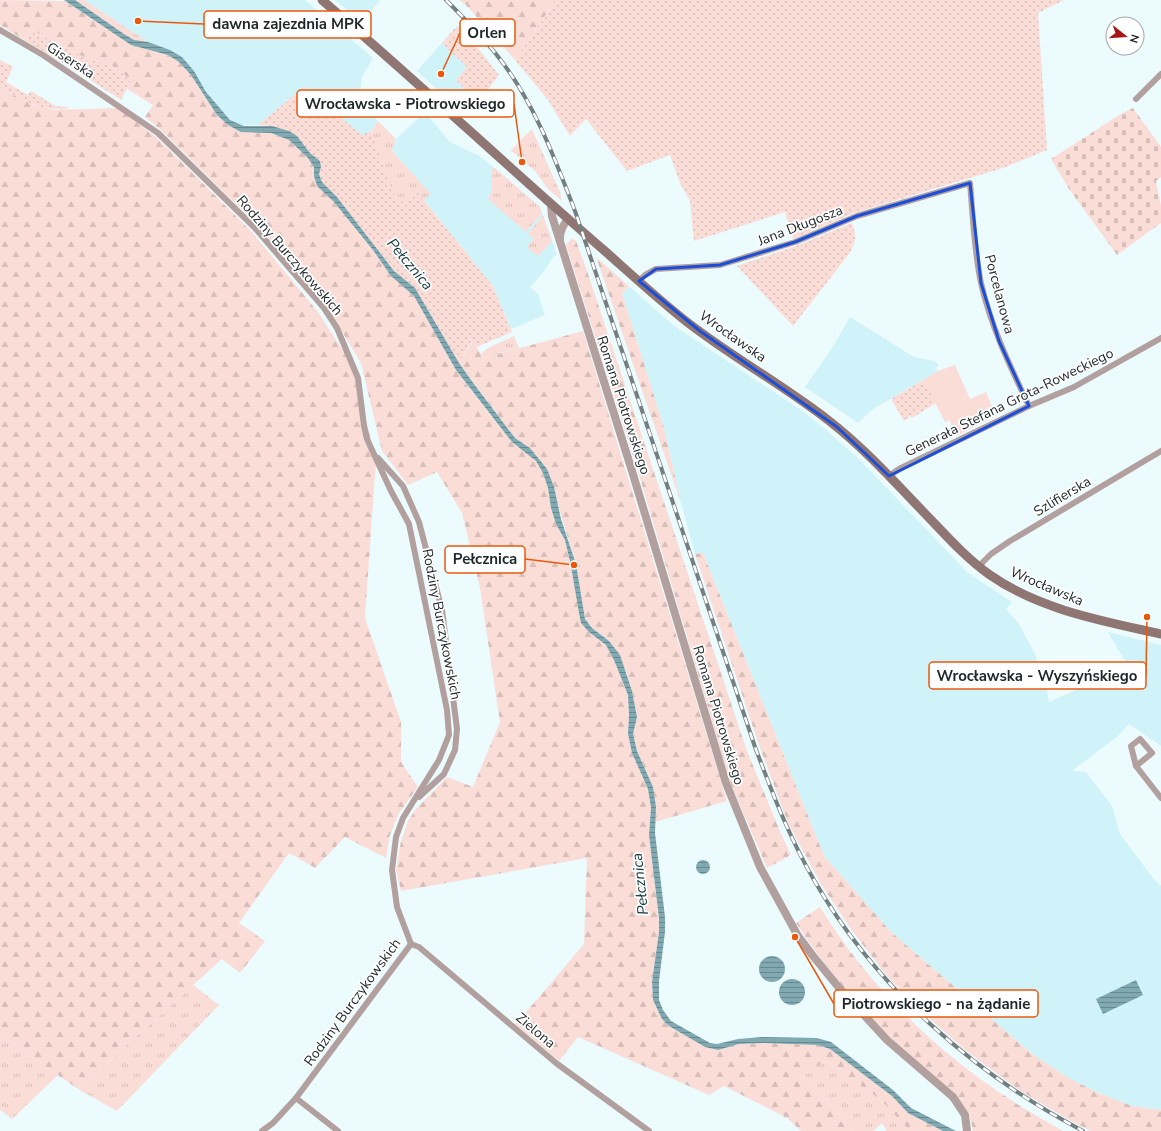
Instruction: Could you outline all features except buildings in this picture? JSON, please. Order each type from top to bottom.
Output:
[{"type":"main road","name":"Wrocławska","points":[[322,0],[639,282],[700,331],[828,420],[857,445],[947,536],[991,576],[1013,589],[1051,606],[1090,618],[1161,634]]},
{"type":"street","name":"Giserska","points":[[0,30],[43,55],[128,112]]},
{"type":"street","points":[[1136,100],[1161,74]]},
{"type":"street","name":"Rodziny Burczykowskich","points":[[128,112],[158,133],[254,227],[324,308],[337,328],[358,378],[367,439],[391,491],[410,524],[447,710],[449,734],[439,760],[403,818],[396,837],[392,870],[398,907],[411,944],[296,1098],[273,1123],[262,1131]]},
{"type":"street","name":"Jana Długosza","points":[[639,282],[645,275],[656,269],[720,265],[795,242],[857,216],[970,183]]},
{"type":"street","name":"Porcelanowa","points":[[970,183],[975,247],[981,283],[999,341],[1029,406]]},
{"type":"street","name":"Romana Piotrowskiego","points":[[551,204],[552,216],[560,243],[632,471],[726,783],[760,867],[798,936],[813,956],[840,989],[887,1040],[953,1097],[965,1115],[967,1128]]},
{"type":"street","name":"Romana Piotrowskiego","points":[[560,243],[560,232],[562,226],[568,219]]},
{"type":"street","name":"Generała Stefana Grota-Roweckiego","points":[[889,476],[899,469],[1029,406],[1074,387],[1161,338]]},
{"type":"street","name":"Szlifierska","points":[[979,566],[991,554],[1010,541],[1161,451]]},
{"type":"street","name":"Rodziny Burczykowskich","points":[[373,452],[403,486],[419,522],[442,610],[456,729],[455,750],[444,774],[414,802]]},
{"type":"street","points":[[1136,766],[1161,798]]},
{"type":"street","name":"Zielona","points":[[411,944],[419,947],[556,1063],[649,1131]]},
{"type":"street","points":[[296,1098],[338,1131]]},
{"type":"highlighted area","points":[[970,183],[981,283],[999,341],[1029,406],[889,476],[837,427],[700,331],[639,281],[656,269],[720,265],[795,242],[857,216]]},
{"type":"shaded area","points":[[64,0],[75,0],[134,40],[148,42],[170,50],[182,57],[194,71],[206,92],[230,120],[244,126],[272,126],[289,131],[297,136],[310,153],[320,161],[321,167],[319,174],[322,182],[337,197],[394,271],[415,288],[459,363],[474,384],[515,438],[530,448],[547,469],[554,487],[561,519],[576,564],[585,619],[592,628],[609,641],[620,655],[632,691],[637,717],[633,734],[637,751],[653,787],[656,807],[655,833],[665,917],[665,932],[659,981],[659,1000],[663,1010],[671,1021],[710,1043],[717,1044],[738,1039],[762,1037],[817,1038],[831,1042],[893,1090],[911,1108],[956,1131],[943,1131],[908,1113],[892,1096],[830,1049],[818,1045],[763,1043],[739,1044],[718,1050],[705,1047],[669,1026],[662,1019],[653,1000],[652,982],[659,932],[659,918],[649,835],[651,808],[648,789],[632,753],[628,734],[628,695],[614,660],[606,645],[589,632],[581,623],[565,540],[556,524],[551,508],[548,488],[543,473],[536,461],[512,442],[456,370],[414,296],[391,276],[373,250],[334,202],[317,186],[314,176],[314,167],[308,158],[289,140],[271,133],[241,132],[228,125],[217,115],[191,75],[179,62],[168,55],[131,45]]},
{"type":"shaded area","points":[[84,0],[305,0],[373,58],[362,77],[359,100],[378,121],[371,131],[363,136],[304,87],[258,125],[241,125],[230,120],[221,110],[206,92],[194,71],[182,57],[170,50],[148,42]]},
{"type":"shaded area","points":[[335,0],[380,0],[362,22]]},
{"type":"shaded area","points":[[442,43],[467,67],[456,80],[478,102],[466,116],[417,71]]},
{"type":"shaded area","points":[[425,112],[450,142],[480,156],[540,207],[557,255],[554,256],[542,274],[530,287],[538,294],[545,315],[511,329],[493,286],[424,200],[430,194],[392,151],[396,139]]},
{"type":"shaded area","points":[[629,286],[673,325],[804,412],[826,430],[861,461],[968,573],[1012,602],[1006,609],[1019,624],[1034,652],[1047,690],[1049,702],[1084,686],[1125,661],[1108,632],[1161,645],[1161,746],[1129,724],[1118,736],[1073,770],[1086,772],[1112,806],[1120,834],[1153,878],[1161,886],[1161,1110],[1132,1106],[1096,1092],[1067,1078],[1031,1053],[891,932],[824,856],[703,553],[695,554],[681,503],[664,428],[622,293]]},
{"type":"shaded area","points":[[850,317],[914,357],[935,361],[939,365],[935,369],[938,371],[873,409],[858,423],[805,387],[832,348]]},
{"type":"shaded area","points":[[700,860],[706,860],[710,864],[710,870],[706,874],[700,874],[696,870],[696,864]]},
{"type":"shaded area","points":[[772,956],[781,960],[785,969],[781,978],[772,982],[763,978],[759,969],[763,960]]},
{"type":"shaded area","points":[[792,979],[801,983],[805,992],[801,1001],[792,1005],[783,1001],[779,992],[783,983]]},
{"type":"shaded area","points":[[1136,980],[1143,995],[1103,1014],[1096,999]]},
{"type":"green space","points":[[0,0],[65,1],[131,45],[168,55],[179,62],[191,75],[217,115],[228,125],[242,132],[271,133],[289,140],[308,158],[314,167],[314,176],[317,186],[334,202],[373,250],[391,276],[414,296],[456,370],[470,389],[512,442],[536,461],[543,473],[548,488],[551,508],[556,524],[565,540],[579,613],[589,632],[606,645],[614,660],[628,695],[628,734],[632,753],[648,789],[651,808],[649,835],[659,918],[659,932],[652,982],[653,1000],[662,1019],[669,1026],[705,1047],[718,1050],[739,1044],[763,1043],[818,1045],[830,1049],[892,1096],[908,1113],[943,1131],[913,1131],[908,1129],[881,1100],[827,1061],[803,1074],[853,1131],[801,1131],[787,1118],[724,1086],[709,1095],[578,1037],[559,1061],[515,1024],[584,944],[587,858],[401,891],[396,870],[401,841],[408,821],[416,809],[447,777],[473,787],[500,722],[480,588],[462,513],[437,472],[408,485],[382,451],[361,363],[326,305],[257,225],[162,131],[145,117],[153,105],[127,89],[131,80],[112,66],[84,57],[31,30],[24,40],[0,25]]},
{"type":"green space","points":[[75,0],[84,0],[148,42],[134,40]]},
{"type":"green space","points":[[459,0],[556,0],[515,60],[466,5]]},
{"type":"green space","points":[[556,0],[1064,0],[1038,13],[1047,150],[1006,167],[854,213],[793,239],[785,212],[694,241],[690,201],[680,183],[670,155],[627,171],[586,119],[570,136],[548,100],[515,60]]},
{"type":"green space","points":[[457,26],[474,43],[499,75],[478,102],[456,80],[467,67],[442,43]]},
{"type":"green space","points":[[31,30],[84,57],[112,66],[131,80],[121,100],[24,40]]},
{"type":"green space","points":[[0,60],[13,67],[6,82],[28,95],[31,91],[57,107],[68,107],[67,109],[48,108],[32,104],[0,88]]},
{"type":"green space","points":[[304,87],[362,135],[371,131],[397,204],[418,193],[493,286],[512,332],[477,347],[472,341],[459,363],[415,288],[394,271],[337,197],[322,182],[319,174],[321,167],[320,161],[310,153],[297,136],[272,126],[258,125]]},
{"type":"green space","points":[[0,88],[34,105],[55,110],[118,108],[156,137],[251,231],[318,312],[353,366],[376,460],[365,618],[401,722],[401,762],[418,787],[399,813],[390,835],[386,858],[345,837],[315,868],[289,853],[239,923],[265,941],[240,973],[222,959],[78,1089],[0,1035]]},
{"type":"green space","points":[[1133,108],[1161,147],[1161,177],[1156,181],[1161,206],[1161,223],[1117,255],[1069,189],[1051,159],[1119,115]]},
{"type":"green space","points":[[378,121],[396,139],[392,151],[431,194],[424,200],[418,193],[397,205],[371,131]]},
{"type":"green space","points":[[532,129],[560,192],[562,201],[548,189],[535,171],[524,162],[526,160],[521,155],[519,157],[510,151]]},
{"type":"green space","points":[[495,168],[540,207],[542,213],[526,232],[488,199],[492,192],[491,171]]},
{"type":"green space","points":[[543,215],[552,241],[538,256],[527,247],[534,239],[528,234]]},
{"type":"green space","points":[[852,223],[855,232],[855,239],[849,254],[793,326],[737,266],[796,246]]},
{"type":"green space","points":[[572,238],[576,241],[586,268],[747,751],[791,855],[767,868],[730,782],[637,468],[566,245]]},
{"type":"green space","points":[[596,257],[629,286],[622,293],[664,428],[681,503]]},
{"type":"green space","points":[[583,331],[727,801],[655,822],[656,807],[653,787],[637,751],[633,734],[637,717],[626,671],[609,641],[592,628],[585,619],[576,564],[547,469],[530,448],[515,438],[459,363],[473,341],[483,358]]},
{"type":"green space","points":[[514,336],[519,348],[483,358],[481,354],[488,348]]},
{"type":"green space","points":[[955,365],[970,399],[986,392],[996,416],[956,436],[949,420],[945,422],[923,380],[938,371]]},
{"type":"green space","points":[[923,380],[936,403],[912,418],[910,416],[904,421],[891,399]]},
{"type":"green space","points":[[703,553],[824,856],[891,932],[1031,1053],[1067,1077],[1096,1092],[1132,1106],[1161,1110],[1161,1131],[1091,1131],[1069,1120],[1019,1090],[965,1050],[921,1011],[887,976],[850,928],[821,884],[788,823],[759,745],[695,554]]},
{"type":"green space","points":[[820,907],[859,963],[881,989],[929,1038],[983,1081],[1023,1108],[1063,1131],[973,1131],[969,1113],[955,1094],[890,1037],[843,987],[818,955],[796,923]]},
{"type":"green space","points":[[193,985],[219,1005],[117,1111],[78,1089]]},
{"type":"green space","points":[[0,1035],[58,1075],[12,1119],[0,1110]]},
{"type":"green space","points":[[827,1061],[881,1100],[908,1129],[913,1131],[887,1131],[882,1123],[873,1131],[853,1131],[803,1074]]},
{"type":"railway","points":[[446,0],[484,40],[509,72],[532,109],[551,149],[575,211],[755,747],[789,831],[814,880],[839,919],[867,957],[897,992],[930,1024],[966,1055],[1003,1082],[1042,1108],[1083,1131]]},
{"type":"place","name":"dawna zajezdnia MPK","points":[[138,21]]},
{"type":"place","name":"Orlen","points":[[441,74]]},
{"type":"place","name":"Wrocławska - Piotrowskiego","points":[[522,162]]},
{"type":"place","name":"Pełcznica","points":[[574,565]]},
{"type":"place","name":"Wrocławska - Wyszyńskiego","points":[[1147,617]]},
{"type":"place","name":"Piotrowskiego - na żądanie","points":[[795,937]]}]
